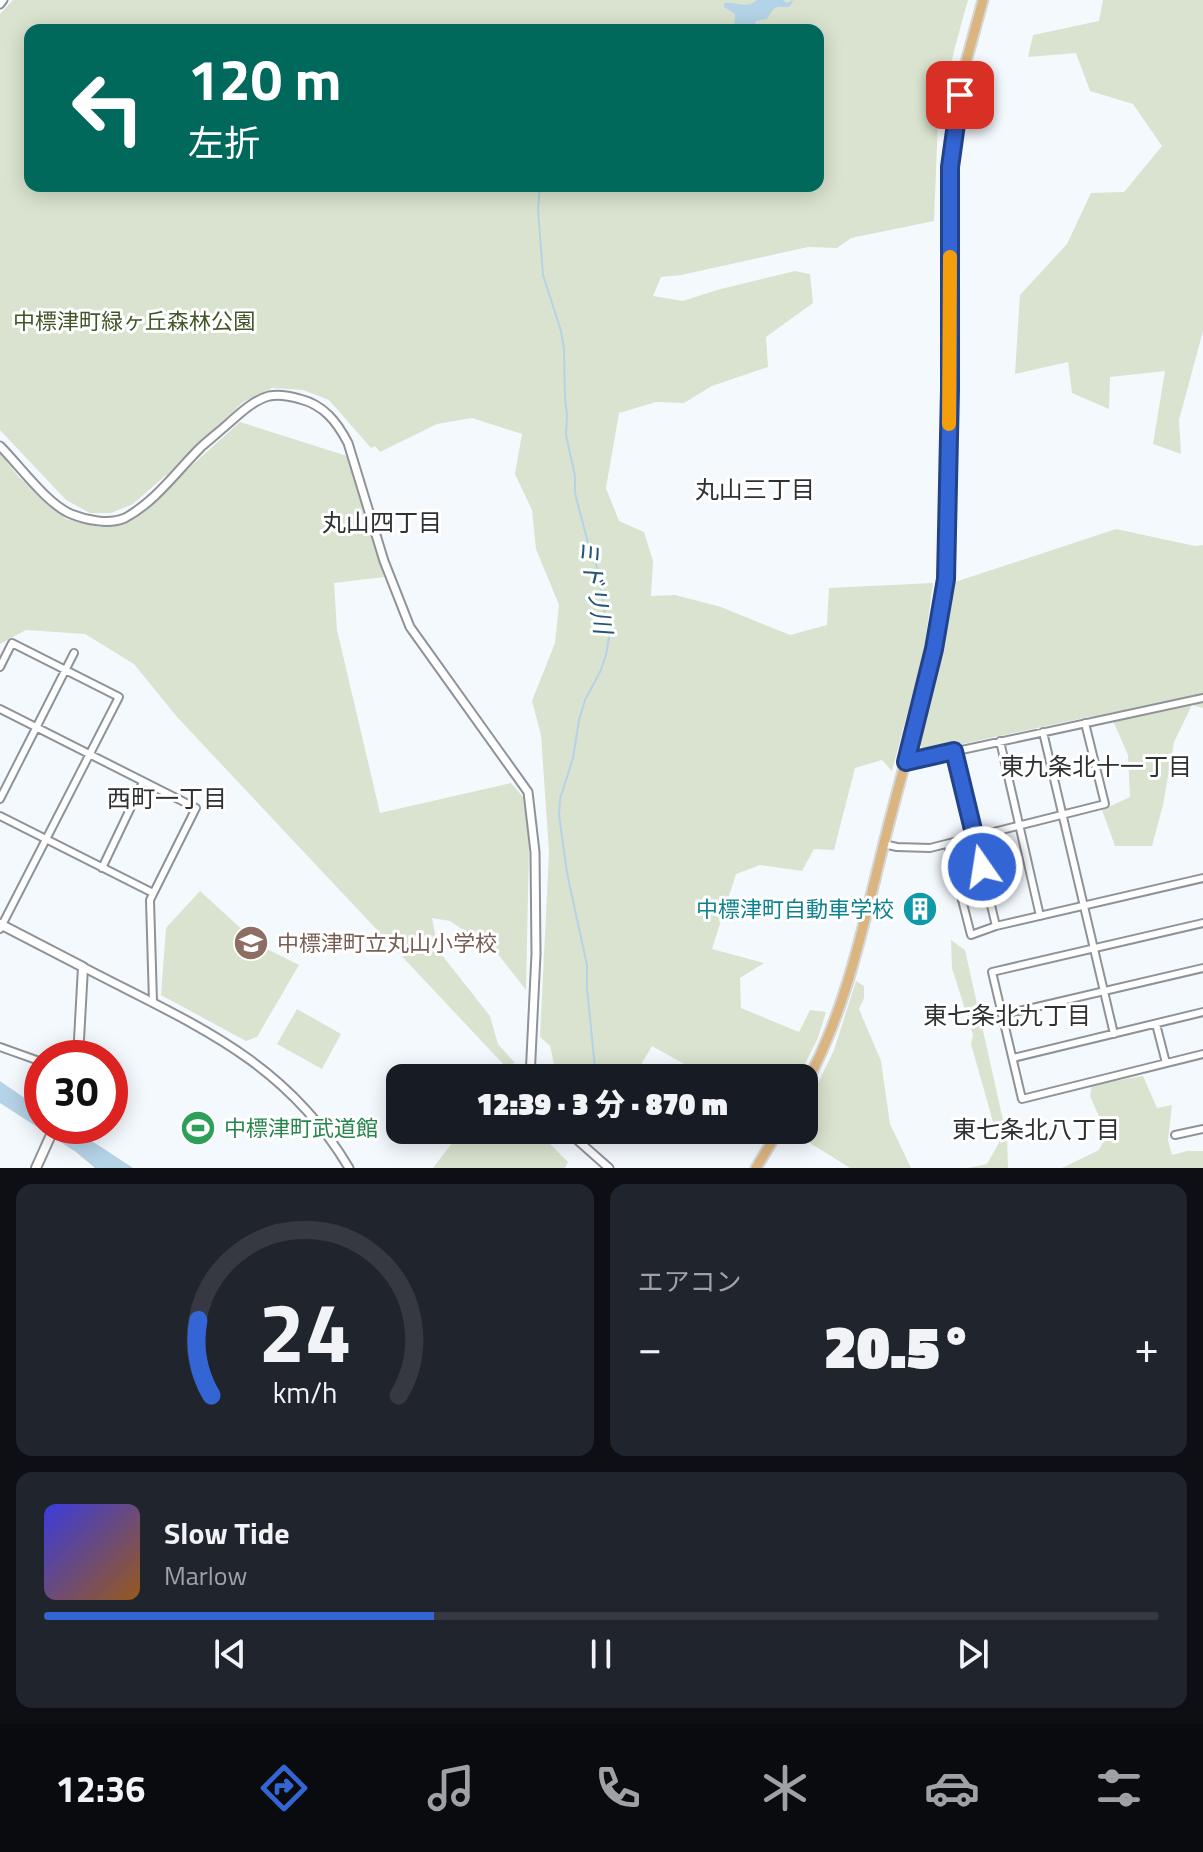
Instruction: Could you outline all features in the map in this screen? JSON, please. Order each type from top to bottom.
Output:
[{"type":"main road","points":[[816,1064],[854,961],[934,649],[946,579],[950,167],[963,73],[983,0]]},
{"type":"main road","points":[[1,926],[83,967],[79,1040]]},
{"type":"main road","points":[[36,1168],[46,1144]]},
{"type":"main road","points":[[756,1168],[771,1144]]},
{"type":"street","points":[[0,446],[52,501],[69,513],[106,521],[127,517],[148,501],[201,447],[258,400],[280,395],[307,400],[327,413],[338,425],[348,443],[384,561],[410,627],[528,792],[535,852],[536,954],[531,1064]]},
{"type":"street","points":[[0,667],[12,643],[119,697],[1,926]]},
{"type":"street","points":[[0,799],[74,653]]},
{"type":"street","points":[[906,762],[1203,698]]},
{"type":"street","points":[[0,709],[196,808],[150,900],[153,1002]]},
{"type":"street","points":[[883,844],[930,848],[948,845],[1105,804],[1085,723]]},
{"type":"street","points":[[1043,732],[1114,1034]]},
{"type":"street","points":[[1000,741],[1040,916]]},
{"type":"street","points":[[954,751],[996,926]]},
{"type":"street","points":[[102,868],[143,782]]},
{"type":"street","points":[[0,816],[153,893]]},
{"type":"street","points":[[948,845],[971,935],[996,926],[1203,878]]},
{"type":"street","points":[[1203,923],[992,972],[1022,1099],[1203,1054]]},
{"type":"street","points":[[83,967],[213,1033],[265,1071],[311,1114],[349,1168]]},
{"type":"street","points":[[1002,1015],[1203,968]]},
{"type":"street","points":[[1013,1058],[1203,1012]]},
{"type":"street","points":[[1156,1024],[1166,1063]]},
{"type":"street","points":[[0,1047],[24,1056]]},
{"type":"street","points":[[1175,1135],[1203,1129]]},
{"type":"street","points":[[582,1144],[609,1168]]},
{"type":"green space","name":"中標津町緑ヶ丘森林公園","points":[[13,0],[968,0],[938,120],[934,221],[851,238],[837,248],[808,247],[661,277],[653,296],[683,301],[795,271],[810,274],[813,303],[766,337],[768,367],[712,386],[684,403],[656,402],[619,413],[606,488],[619,521],[644,532],[653,561],[651,596],[675,595],[721,607],[790,635],[827,625],[829,588],[933,583],[924,650],[892,771],[882,760],[855,768],[834,850],[814,849],[802,871],[760,865],[736,874],[712,949],[764,963],[740,978],[741,1008],[799,1032],[810,1010],[826,1012],[805,1064],[684,1064],[652,1046],[641,1064],[554,1064],[550,1046],[540,1037],[549,852],[541,735],[532,701],[555,643],[559,605],[536,549],[532,510],[515,474],[522,434],[472,418],[437,424],[380,452],[375,446],[371,448],[329,400],[303,390],[272,388],[243,402],[168,476],[133,504],[111,513],[90,513],[66,500],[0,430],[0,14]]},
{"type":"green space","points":[[1103,0],[1203,0],[1203,331],[1179,420],[1181,454],[1153,444],[1165,371],[1110,377],[1109,409],[1072,393],[1068,362],[1015,374],[1020,295],[1067,244],[1091,193],[1124,192],[1162,146],[1133,104],[1090,91],[1076,53],[1028,57],[1033,35],[1099,21]]},
{"type":"green space","points":[[240,422],[347,456],[384,577],[334,583],[337,630],[380,813],[511,783],[524,798],[529,847],[526,990],[497,953],[450,921],[432,918],[438,950],[490,1016],[498,1044],[515,1063],[503,1064],[177,717],[134,664],[85,634],[26,630],[0,644],[0,453],[18,476],[66,519],[99,527],[130,521],[164,494]]},
{"type":"green space","points":[[1116,529],[1195,546],[1203,545],[1203,708],[1192,705],[1174,742],[1152,846],[1115,846],[1102,810],[1130,797],[1128,755],[1110,714],[925,752],[920,745],[955,582]]},
{"type":"green space","points":[[200,891],[259,945],[299,965],[257,1037],[246,1041],[161,995],[166,928]]},
{"type":"green space","points":[[951,940],[965,950],[1007,1138],[1008,1168],[968,1168],[987,1164],[999,1143],[971,1044],[973,1035],[952,968]]},
{"type":"green space","points":[[856,981],[864,986],[864,998],[859,1009],[881,1061],[890,1124],[911,1168],[850,1168],[812,1144],[818,1144],[818,1083],[834,1050]]},
{"type":"green space","points":[[297,1009],[341,1034],[322,1069],[277,1044]]},
{"type":"green space","points":[[1143,1076],[1157,1108],[1172,1105],[1168,1140],[1172,1155],[1203,1151],[1203,1168],[1062,1168],[1099,1150],[1107,1135],[1090,1096],[1092,1085]]},
{"type":"green space","points":[[451,1144],[550,1144],[568,1162],[565,1168],[433,1168]]},
{"type":"water","points":[[757,0],[783,0],[787,3],[794,0],[789,7],[775,8],[767,19],[755,24],[734,24],[735,14],[724,7],[724,3],[753,3]]},
{"type":"water","points":[[0,1081],[24,1098],[24,1118],[0,1103]]},
{"type":"water","points":[[64,1144],[96,1144],[133,1168],[95,1168]]},
{"type":"waterway","name":"ミドリ川","points":[[539,192],[543,275],[564,349],[566,435],[575,476],[575,493],[589,547],[595,557],[609,637],[601,670],[585,700],[579,720],[559,815],[567,873],[587,965],[595,1064]]},
{"type":"slow traffic","points":[[949,424],[950,257]]},
{"type":"place","name":"中標津町自動車学校","points":[[920,909]]},
{"type":"place","name":"中標津町立丸山小学校","points":[[251,943]]},
{"type":"place","name":"中標津町武道館","points":[[198,1128]]},
{"type":"district","name":"丸山三丁目","points":[[755,489]]},
{"type":"district","name":"丸山四丁目","points":[[382,522]]},
{"type":"district","name":"東九条北十一丁目","points":[[1096,766]]},
{"type":"district","name":"西町一丁目","points":[[167,798]]},
{"type":"district","name":"東七条北九丁目","points":[[1007,1015]]},
{"type":"district","name":"東七条北八丁目","points":[[1036,1129]]},
{"type":"route","points":[[960,95],[950,167],[946,579],[934,649],[906,762],[954,751],[982,867]]}]
